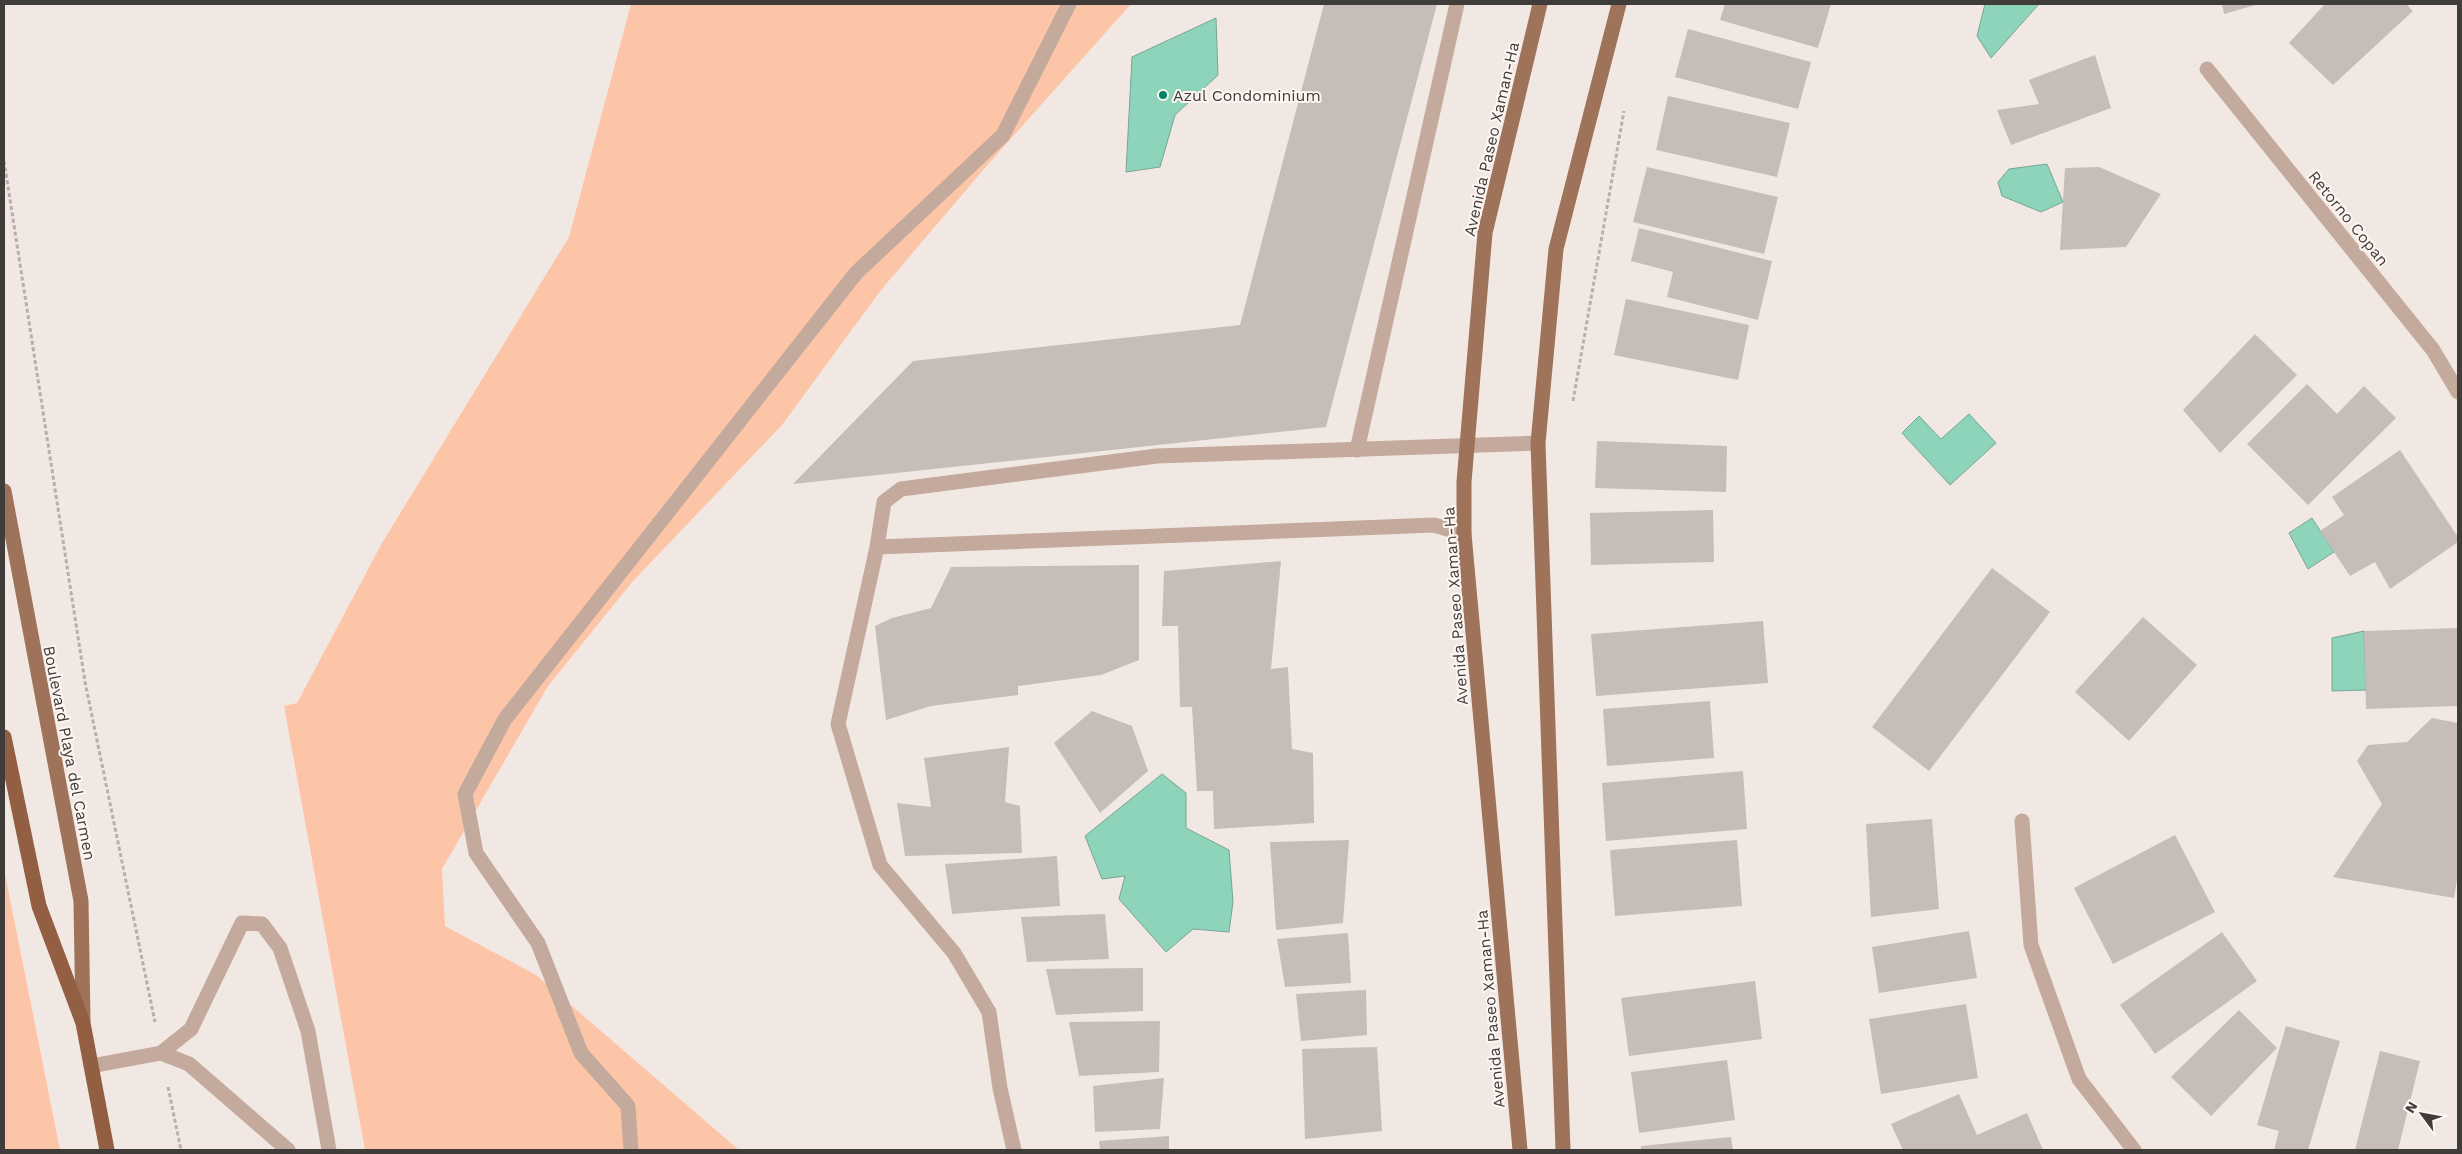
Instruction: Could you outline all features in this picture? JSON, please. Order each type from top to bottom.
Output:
[{"type":"highway","points":[[4,737],[39,906],[83,1023],[107,1150]]},
{"type":"main road","name":"Avenida Paseo Xaman-Ha","points":[[1520,1150],[1464,534],[1464,482],[1485,233],[1540,4]]},
{"type":"main road","points":[[1563,1150],[1538,443],[1556,249],[1618,4]]},
{"type":"main road","name":"Boulevard Playa del Carmen","points":[[4,491],[81,901],[83,1023]]},
{"type":"street","points":[[631,1150],[628,1106],[581,1053],[538,943],[476,853],[465,794],[506,719],[856,273],[1003,135],[1069,4]]},
{"type":"street","points":[[1357,450],[1457,4]]},
{"type":"street","name":"Retorno Copan","points":[[2207,69],[2433,350],[2458,392]]},
{"type":"street","points":[[1014,1150],[1000,1088],[989,1012],[954,952],[880,865],[838,724],[877,547],[884,502],[901,490],[1156,456],[1538,443]]},
{"type":"street","points":[[877,547],[1434,524],[1464,534]]},
{"type":"street","points":[[2022,821],[2031,945],[2079,1079],[2134,1150]]},
{"type":"street","points":[[91,1066],[161,1053],[191,1029],[242,923],[262,924],[280,948],[308,1031],[329,1150]]},
{"type":"street","points":[[161,1053],[190,1064],[288,1150]]},
{"type":"path","points":[[1573,402],[1626,101]]},
{"type":"path","points":[[4,161],[85,682],[181,1150]]},
{"type":"shaded area","points":[[631,4],[1131,4],[984,169],[881,290],[782,425],[633,581],[548,686],[442,869],[445,926],[536,975],[739,1150],[365,1150],[284,706],[297,703],[382,543],[569,237]]},
{"type":"shaded area","points":[[1985,4],[2039,4],[1991,58],[1977,36]]},
{"type":"shaded area","name":"Azul Condominium","points":[[1216,18],[1218,75],[1175,115],[1160,167],[1126,172],[1132,57]]},
{"type":"shaded area","points":[[2047,164],[2063,202],[2041,212],[2002,196],[1998,182],[2009,169]]},
{"type":"shaded area","points":[[1969,414],[1996,443],[1950,485],[1902,433],[1919,416],[1941,439]]},
{"type":"shaded area","points":[[2312,518],[2334,552],[2308,569],[2289,533]]},
{"type":"shaded area","points":[[2364,631],[2366,690],[2332,691],[2332,638]]},
{"type":"shaded area","points":[[1162,774],[1186,793],[1186,828],[1229,850],[1233,902],[1229,932],[1193,929],[1166,952],[1119,899],[1125,876],[1102,879],[1085,836]]},
{"type":"shaded area","points":[[4,869],[60,1150],[4,1150]]},
{"type":"building","name":"Azul Condominium","points":[[1324,4],[1437,4],[1326,427],[793,484],[913,361],[1240,325]]},
{"type":"building","points":[[1725,4],[1831,4],[1818,48],[1720,20]]},
{"type":"building","points":[[2222,4],[2259,4],[2224,14]]},
{"type":"building","points":[[2325,4],[2406,4],[2413,11],[2333,85],[2289,43]]},
{"type":"building","points":[[1688,29],[1811,62],[1798,109],[1675,77]]},
{"type":"building","points":[[2095,55],[2111,108],[2011,145],[1997,110],[2039,104],[2029,80]]},
{"type":"building","points":[[1668,96],[1790,123],[1777,177],[1656,150]]},
{"type":"building","points":[[1647,167],[1778,197],[1764,254],[1633,222]]},
{"type":"building","points":[[2099,167],[2161,194],[2126,247],[2060,250],[2065,168]]},
{"type":"building","points":[[1639,228],[1772,261],[1758,320],[1667,297],[1673,272],[1631,261]]},
{"type":"building","points":[[1626,299],[1749,325],[1738,380],[1614,355]]},
{"type":"building","points":[[2255,334],[2297,375],[2220,453],[2183,410]]},
{"type":"building","points":[[2307,384],[2337,414],[2364,386],[2396,418],[2308,505],[2247,444]]},
{"type":"building","points":[[1597,441],[1727,446],[1726,492],[1595,488]]},
{"type":"building","points":[[2400,450],[2458,537],[2458,542],[2390,589],[2375,562],[2350,576],[2320,531],[2344,515],[2332,497]]},
{"type":"building","points":[[1713,510],[1714,562],[1591,565],[1590,513]]},
{"type":"building","points":[[1281,561],[1271,669],[1288,667],[1292,749],[1313,753],[1314,823],[1214,829],[1213,791],[1197,791],[1192,707],[1180,707],[1178,626],[1162,626],[1164,571]]},
{"type":"building","points":[[1139,565],[1139,660],[1101,675],[1018,686],[1018,695],[931,706],[886,720],[875,626],[892,618],[931,608],[951,567]]},
{"type":"building","points":[[1992,568],[2050,612],[1929,771],[1872,727]]},
{"type":"building","points":[[2143,617],[2197,665],[2129,741],[2075,692]]},
{"type":"building","points":[[1763,621],[1768,683],[1596,696],[1591,634]]},
{"type":"building","points":[[2458,628],[2458,706],[2366,709],[2364,631]]},
{"type":"building","points":[[1710,701],[1714,758],[1607,766],[1603,709]]},
{"type":"building","points":[[1092,711],[1132,726],[1148,771],[1100,813],[1054,743]]},
{"type":"building","points":[[2432,718],[2458,723],[2458,874],[2454,898],[2333,877],[2382,804],[2357,761],[2368,745],[2407,742]]},
{"type":"building","points":[[1009,747],[1005,802],[1020,806],[1022,853],[905,856],[897,803],[931,807],[924,758]]},
{"type":"building","points":[[1743,771],[1747,829],[1606,841],[1602,783]]},
{"type":"building","points":[[1932,819],[1939,909],[1871,917],[1866,824]]},
{"type":"building","points":[[2175,835],[2215,912],[2113,964],[2074,888]]},
{"type":"building","points":[[1349,840],[1343,923],[1276,930],[1270,842]]},
{"type":"building","points":[[1737,840],[1742,906],[1615,916],[1610,850]]},
{"type":"building","points":[[1057,856],[1060,906],[952,914],[945,864]]},
{"type":"building","points":[[1105,914],[1109,959],[1027,962],[1021,917]]},
{"type":"building","points":[[1969,931],[1977,978],[1879,993],[1872,947]]},
{"type":"building","points":[[2222,932],[2257,981],[2155,1054],[2120,1005]]},
{"type":"building","points":[[1348,933],[1351,983],[1285,987],[1277,939]]},
{"type":"building","points":[[1143,968],[1143,1011],[1056,1015],[1046,969]]},
{"type":"building","points":[[1755,981],[1762,1039],[1629,1056],[1621,998]]},
{"type":"building","points":[[1366,990],[1367,1035],[1301,1041],[1296,994]]},
{"type":"building","points":[[1966,1004],[1978,1078],[1881,1094],[1869,1019]]},
{"type":"building","points":[[2239,1010],[2277,1048],[2211,1116],[2171,1077]]},
{"type":"building","points":[[1160,1021],[1159,1072],[1079,1076],[1069,1022]]},
{"type":"building","points":[[2286,1026],[2340,1041],[2308,1150],[2274,1150],[2279,1131],[2257,1125]]},
{"type":"building","points":[[1377,1047],[1382,1131],[1305,1139],[1302,1049]]},
{"type":"building","points":[[2380,1051],[2420,1061],[2398,1150],[2355,1150]]},
{"type":"building","points":[[1727,1060],[1735,1120],[1639,1133],[1631,1072]]},
{"type":"building","points":[[1164,1078],[1160,1129],[1095,1132],[1093,1086]]},
{"type":"building","points":[[1959,1094],[1977,1135],[2027,1113],[2043,1150],[1903,1150],[1891,1124]]},
{"type":"building","points":[[1169,1136],[1169,1150],[1100,1150],[1099,1141]]},
{"type":"building","points":[[1731,1137],[1733,1150],[1641,1150],[1641,1146]]},
{"type":"place","name":"Azul Condominium","points":[[1163,95]]}]
